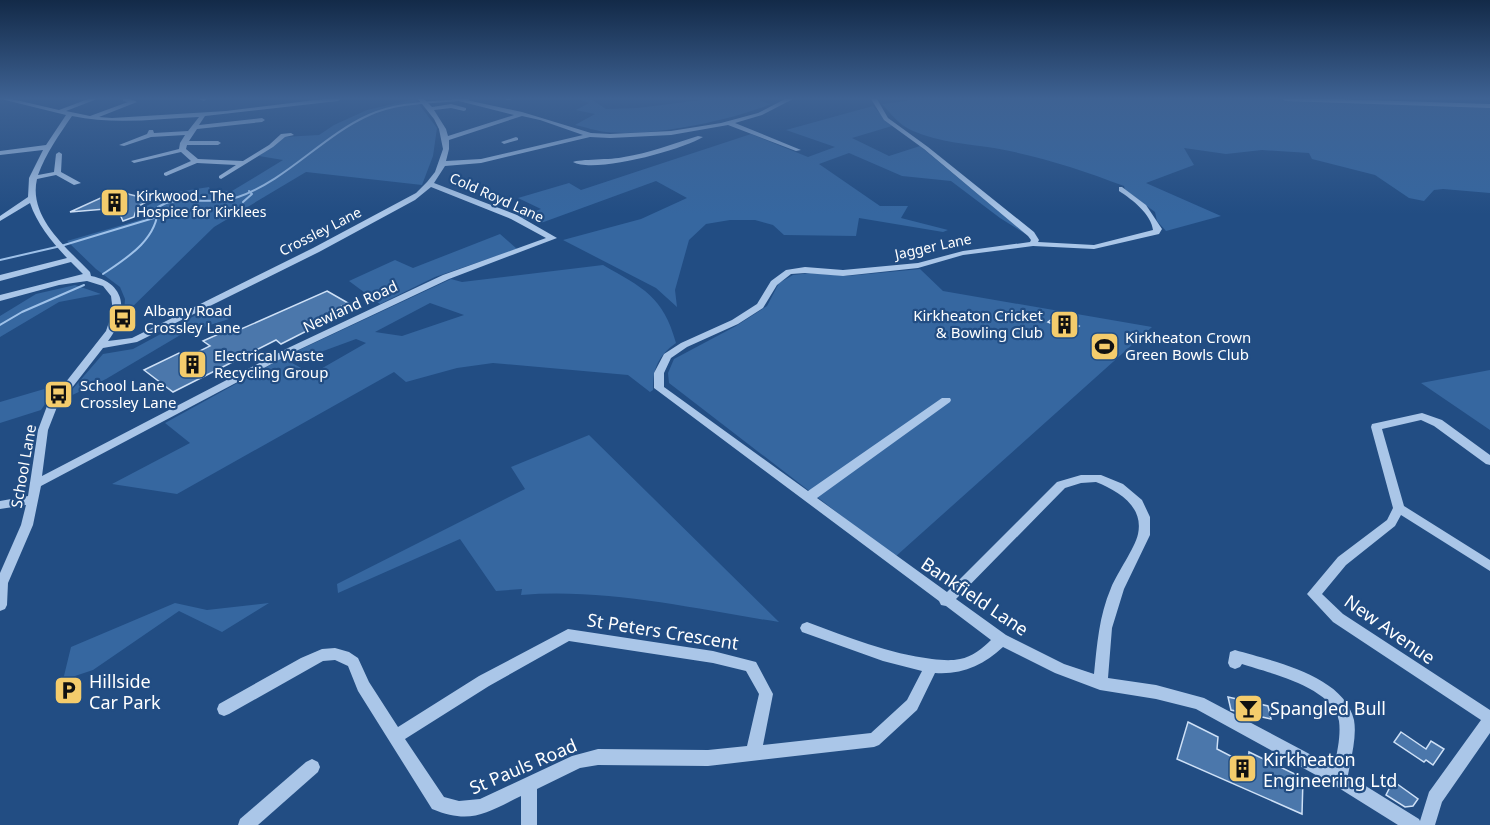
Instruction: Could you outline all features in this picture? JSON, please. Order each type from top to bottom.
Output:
[{"type":"street","points":[[0,298],[86,277],[87,274],[43,226],[30,199],[38,162],[54,138]]},
{"type":"street","points":[[122,145],[140,138]]},
{"type":"street","points":[[182,146],[187,138]]},
{"type":"street","points":[[221,177],[280,138]]},
{"type":"street","points":[[430,184],[440,164],[446,139],[451,138]]},
{"type":"street","points":[[440,164],[481,161],[578,138]]},
{"type":"street","points":[[675,138],[681,143]]},
{"type":"street","points":[[576,162],[592,167],[620,162],[698,138]]},
{"type":"street","points":[[766,138],[798,150]]},
{"type":"street","points":[[909,138],[1031,234],[1035,240],[1033,244]]},
{"type":"street","points":[[510,141],[521,150]]},
{"type":"street","points":[[134,161],[182,146],[218,143]]},
{"type":"street","points":[[182,146],[196,161]]},
{"type":"street","points":[[0,153],[48,147]]},
{"type":"street","points":[[57,173],[59,154]]},
{"type":"street","points":[[166,174],[196,161],[244,163]]},
{"type":"street","points":[[33,177],[57,173],[77,183]]},
{"type":"street","name":"Cold Royd Lane","points":[[430,184],[514,217],[553,238]]},
{"type":"street","name":"Crossley Lane","points":[[101,345],[134,340],[338,239],[430,184]]},
{"type":"street","name":"Jagger Lane","points":[[659,373],[667,356],[684,345],[735,322],[760,306],[774,283],[789,272],[805,270],[843,273],[918,266],[963,253],[1033,244],[1094,248],[1156,232],[1158,229],[1143,205],[1122,189]]},
{"type":"street","points":[[0,219],[30,199]]},
{"type":"street","name":"Newland Road","points":[[38,483],[291,350],[446,277],[553,238]]},
{"type":"street","points":[[0,278],[74,260]]},
{"type":"street","name":"School Lane","points":[[0,605],[2,583],[27,525],[38,483],[43,430],[52,406],[101,345],[116,318],[117,293],[107,284],[86,277]]},
{"type":"street","name":"Bankfield Lane","points":[[659,373],[659,388],[946,601],[1001,639],[1060,669],[1100,683],[1156,692],[1199,703],[1340,779],[1413,825]]},
{"type":"street","points":[[808,497],[946,400]]},
{"type":"street","points":[[1490,461],[1438,423],[1422,416],[1376,427],[1400,508],[1490,567]]},
{"type":"street","points":[[946,601],[1061,485],[1081,479],[1097,478],[1119,487],[1138,503],[1144,517],[1144,535],[1117,589],[1105,628],[1100,683]]},
{"type":"street","points":[[0,506],[33,500]]},
{"type":"street","name":"New Avenue","points":[[1400,508],[1391,523],[1342,561],[1314,594],[1338,618],[1489,726]]},
{"type":"street","points":[[807,628],[879,655],[932,665],[957,667],[978,660],[1001,639]]},
{"type":"street","name":"St Peters Crescent","points":[[396,736],[484,681],[568,635],[751,666],[766,694],[753,754]]},
{"type":"street","name":"St Pauls Road","points":[[224,709],[306,662],[335,654],[353,662],[363,686],[427,789],[438,802],[451,809],[481,807],[578,761],[598,757],[708,758],[874,740],[912,705],[932,665]]},
{"type":"street","points":[[1235,663],[1235,656],[1303,679],[1332,696],[1346,720],[1340,779]]},
{"type":"street","points":[[1426,825],[1435,798],[1489,726]]},
{"type":"street","points":[[246,825],[312,767]]},
{"type":"street","points":[[529,784],[530,825]]},
{"type":"shaded area","points":[[282,138],[436,138],[433,156],[422,185],[306,172],[214,227],[124,315],[125,299],[120,287],[96,269],[67,241],[143,219],[146,206],[177,192],[209,187],[210,190],[232,191],[283,160],[259,156]]},
{"type":"shaded area","points":[[740,138],[760,138],[808,157],[835,147],[808,138],[854,138],[889,156],[920,146],[1027,235],[951,181],[902,176],[849,153],[819,164],[880,206],[908,206],[901,218],[948,230],[943,232],[859,218],[856,236],[784,235],[773,225],[755,220],[730,220],[706,224],[689,240],[675,290],[677,307],[656,288],[563,240],[641,219],[687,198],[656,181],[541,223],[520,217],[541,209],[518,198],[569,183],[581,190]]},
{"type":"shaded area","points":[[933,138],[1490,138],[1490,193],[1434,190],[1424,201],[1409,198],[1375,175],[1312,159],[1309,153],[1262,150],[1226,154],[1184,148],[1194,165],[1146,183],[1221,216],[1166,231],[1157,221],[1155,212],[1125,190],[1124,186],[1044,159]]},
{"type":"shaded area","points":[[500,234],[517,249],[435,277],[380,304],[349,281],[395,260],[413,268]]},
{"type":"shaded area","points":[[603,265],[650,295],[665,314],[676,343],[658,363],[653,390],[650,392],[628,375],[493,363],[457,368],[406,382],[394,372],[177,494],[112,484],[190,443],[165,423],[283,358],[312,374],[366,343],[356,339],[307,357],[297,351],[451,279],[462,282]],"holes":[[[430,303],[464,315],[402,336],[375,332]]]},
{"type":"shaded area","points":[[920,269],[943,291],[1152,327],[895,557],[669,383],[668,373],[674,359],[736,326],[767,306],[779,283],[793,275],[811,273],[847,276]]},
{"type":"shaded area","points":[[75,285],[101,294],[59,302],[0,337],[0,316],[36,294]]},
{"type":"shaded area","points":[[209,308],[229,319],[182,334],[106,379],[64,399],[103,354],[133,349]]},
{"type":"shaded area","points":[[1490,370],[1490,430],[1421,383]]},
{"type":"shaded area","points":[[58,385],[41,410],[0,423],[0,402]]},
{"type":"shaded area","points":[[589,435],[779,622],[618,597],[586,594],[521,595],[522,589],[496,591],[460,539],[338,593],[337,584],[525,489],[511,467]]},
{"type":"shaded area","points":[[175,603],[207,610],[269,603],[222,632],[179,611],[93,670],[63,680],[71,647]]},
{"type":"building","name":"Kirkwood - The Hospice for Kirklees","points":[[116,191],[148,201],[137,207],[134,217],[123,221],[117,208],[70,212]]},
{"type":"building","points":[[327,291],[348,303],[336,309],[342,313],[281,344],[276,340],[173,392],[144,370],[179,353],[186,358],[210,346],[203,341],[234,327],[239,330]]},
{"type":"building","name":"Kirkheaton Cricket & Bowling Club","points":[[1057,315],[1079,326],[1070,332],[1048,322]]},
{"type":"building","name":"Spangled Bull","points":[[1228,697],[1268,706],[1271,719],[1231,710]]},
{"type":"building","name":"Kirkheaton Engineering Ltd","points":[[1188,722],[1218,737],[1217,749],[1248,765],[1249,752],[1303,778],[1302,814],[1177,759]]},
{"type":"building","points":[[1401,732],[1426,749],[1431,741],[1444,749],[1433,765],[1426,760],[1424,762],[1394,742]]},
{"type":"building","points":[[1393,781],[1418,799],[1413,806],[1405,807],[1386,795]]},
{"type":"waterway","points":[[250,192],[273,180],[331,138]]},
{"type":"waterway","points":[[103,274],[131,254],[147,238],[157,218],[158,207],[175,201],[229,199],[250,192]]},
{"type":"waterway","points":[[243,202],[252,194],[250,192]]},
{"type":"waterway","points":[[0,260],[61,246],[157,217]]},
{"type":"waterway","points":[[0,325],[22,312],[84,285]]},
{"type":"place","name":"Kirkwood - The Hospice for Kirklees","points":[[115,203]]},
{"type":"place","name":"Albany Road Crossley Lane","points":[[123,319]]},
{"type":"place","name":"Kirkheaton Cricket & Bowling Club","points":[[1064,324]]},
{"type":"place","name":"Kirkheaton Crown Green Bowls Club","points":[[1104,346]]},
{"type":"place","name":"Electrical Waste Recycling Group","points":[[193,364]]},
{"type":"place","name":"School Lane Crossley Lane","points":[[59,394]]},
{"type":"place","name":"Hillside Car Park","points":[[68,691]]},
{"type":"place","name":"Spangled Bull","points":[[1249,708]]},
{"type":"place","name":"Kirkheaton Engineering Ltd","points":[[1242,769]]}]
